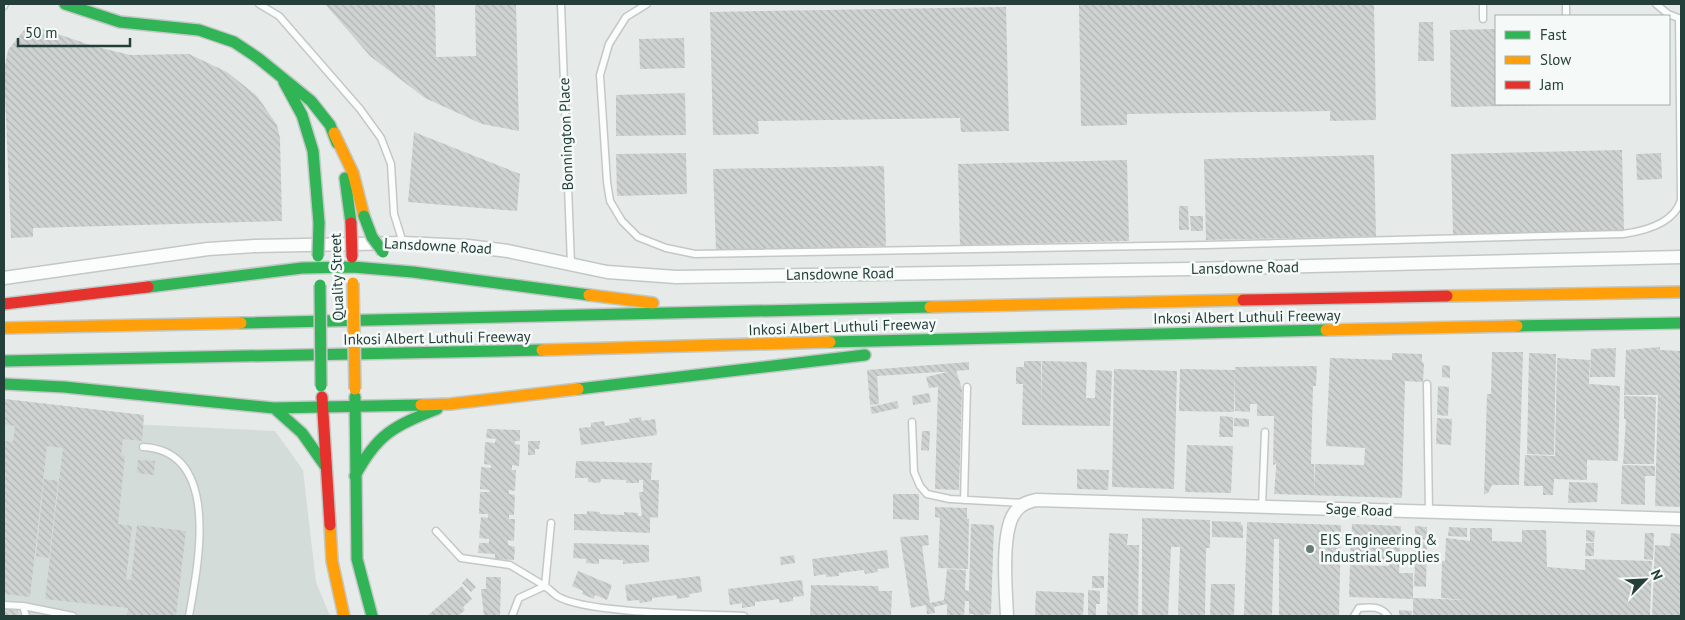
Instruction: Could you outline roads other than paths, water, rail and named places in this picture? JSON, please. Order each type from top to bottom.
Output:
[{"type":"main road","name":"Quality Street","points":[[65,4],[119,22],[172,25],[206,31],[226,38],[244,48],[307,96],[334,133],[347,186],[351,223],[358,559],[360,574],[372,616]]},
{"type":"main road","name":"Quality Street","points":[[282,77],[302,115],[313,151],[319,223],[322,409],[332,561],[344,616]]},
{"type":"main road","points":[[334,133],[349,158],[356,176],[364,216],[372,237],[384,252],[414,272]]},
{"type":"main road","points":[[4,304],[302,268],[319,262],[352,262],[719,313]]},
{"type":"main road","name":"Inkosi Albert Luthuli Freeway","points":[[4,328],[1280,299],[1681,292]]},
{"type":"main road","name":"Inkosi Albert Luthuli Freeway","points":[[4,361],[375,355],[998,337],[1681,323]]},
{"type":"main road","points":[[4,384],[64,387],[274,408],[322,409],[450,404],[792,364],[998,337]]},
{"type":"main road","points":[[355,476],[366,453],[382,434],[450,404]]},
{"type":"main road","points":[[274,408],[302,433],[326,467]]},
{"type":"main road","points":[[360,574],[380,616]]},
{"type":"street","name":"Lansdowne Road","points":[[4,278],[208,249],[255,246],[403,243],[468,246],[630,275],[676,277],[1189,269],[1681,257]]},
{"type":"street","name":"Sage Road","points":[[1030,501],[1681,519]]},
{"type":"street","points":[[1007,616],[1005,551],[1010,522],[1015,512],[1030,501]]},
{"type":"lane","points":[[259,4],[279,16],[360,109],[381,138],[391,164],[394,214],[403,243]]},
{"type":"lane","name":"Bonnington Place","points":[[561,4],[571,264]]},
{"type":"lane","points":[[647,4],[626,18],[613,37],[609,44],[600,75],[608,191],[610,201],[622,221],[638,237],[666,248],[695,254],[1414,240],[1623,234],[1644,231],[1673,214],[1681,200],[1680,19],[1668,14],[1656,4]]},
{"type":"lane","points":[[1483,4],[1483,19]]},
{"type":"lane","points":[[1427,384],[1429,512]]},
{"type":"lane","points":[[964,500],[967,387]]},
{"type":"lane","points":[[912,422],[914,472],[920,486],[927,494],[940,498],[964,500],[1030,501]]},
{"type":"lane","points":[[1262,506],[1265,432]]},
{"type":"lane","points":[[143,447],[165,451],[175,457],[181,463],[194,488],[200,523],[196,570],[189,616]]},
{"type":"lane","points":[[545,586],[551,523]]},
{"type":"lane","points":[[436,531],[461,558],[510,566],[566,600],[615,609],[744,616]]},
{"type":"lane","points":[[512,616],[519,598],[545,586]]},
{"type":"lane","points":[[4,605],[22,606],[73,616]]},
{"type":"lane","points":[[22,606],[26,616]]},
{"type":"lane","points":[[1354,616],[1359,608],[1378,608],[1388,616]]},
{"type":"place","name":"EIS Engineering & Industrial Supplies","points":[[1310,549]]}]
